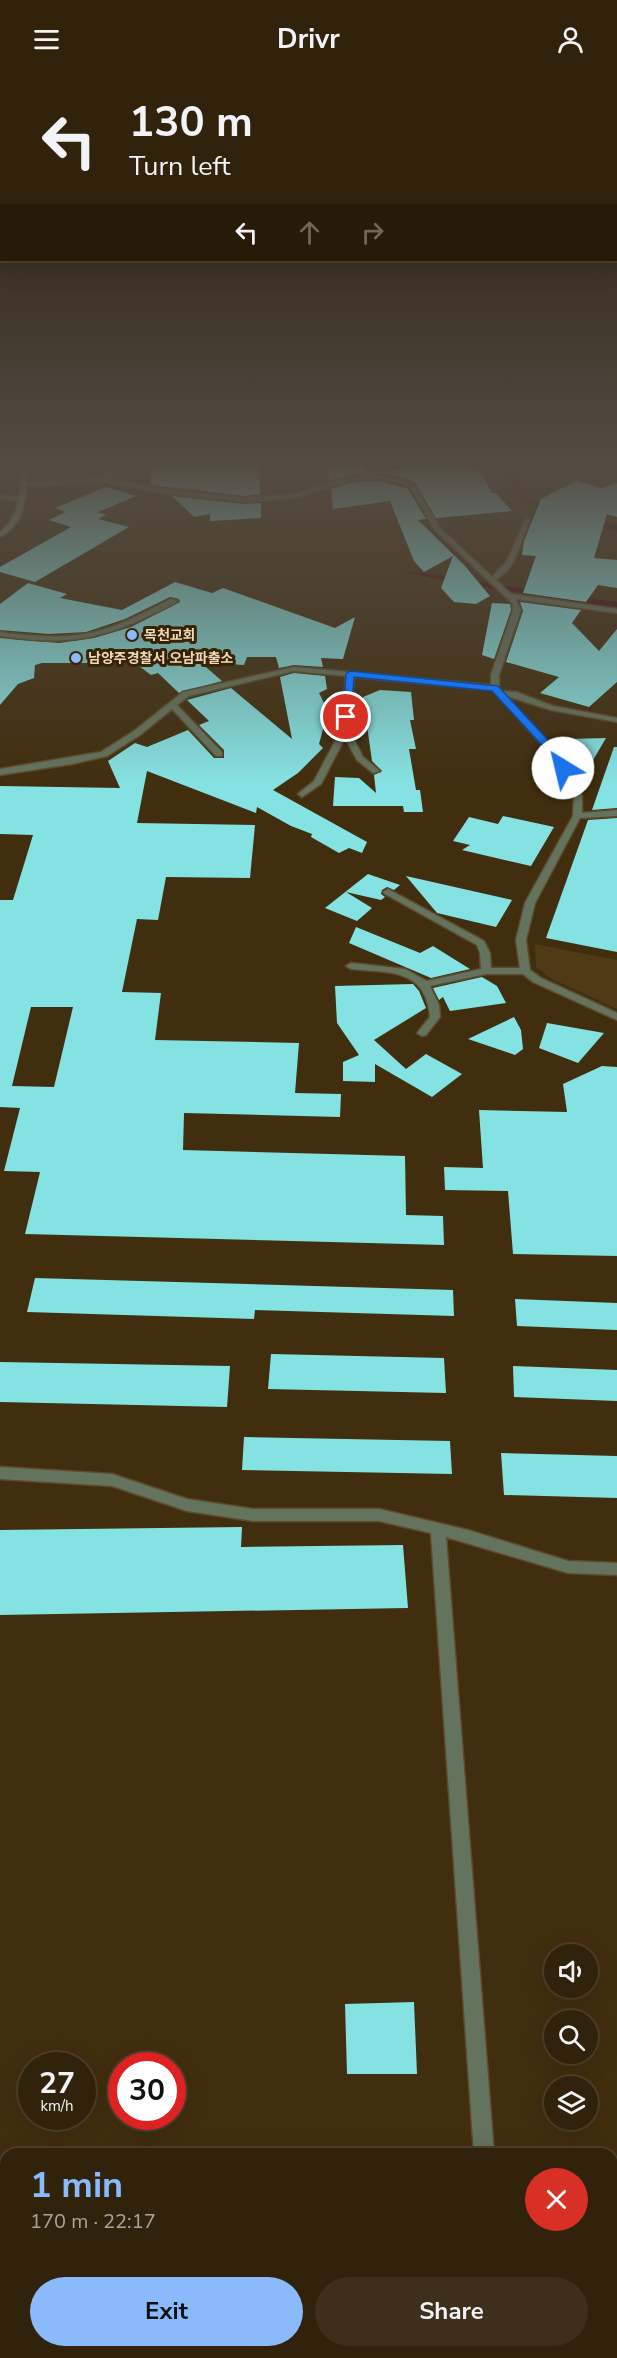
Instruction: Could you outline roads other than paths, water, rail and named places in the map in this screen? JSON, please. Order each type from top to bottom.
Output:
[{"type":"street","points":[[481,569],[515,602],[517,610],[495,675],[497,690],[555,754],[578,796],[577,816],[530,903],[520,940],[525,971]]},
{"type":"street","points":[[493,581],[506,569]]},
{"type":"street","points":[[508,596],[617,611]]},
{"type":"street","points":[[0,634],[22,638],[88,636],[132,621],[174,601]]},
{"type":"street","points":[[0,772],[72,762],[104,754],[137,733],[186,694],[294,669],[497,690],[551,708],[617,720]]},
{"type":"street","points":[[302,794],[318,782],[345,730],[350,674]]},
{"type":"street","points":[[172,705],[219,754]]},
{"type":"street","points":[[345,730],[360,758],[376,771]]},
{"type":"street","points":[[577,816],[617,813]]},
{"type":"street","points":[[388,892],[481,944],[486,971]]},
{"type":"street","points":[[351,966],[405,972],[424,984],[434,1005],[435,1017],[422,1033]]},
{"type":"street","points":[[424,984],[486,971],[525,971],[537,980],[617,1017]]},
{"type":"street","points":[[0,1473],[112,1480],[187,1505],[254,1515],[379,1515],[438,1529],[568,1567],[617,1569]]},
{"type":"street","points":[[438,1529],[484,2148]]},
{"type":"place","name":"목천교회","points":[[132,635]]},
{"type":"place","name":"남양주경찰서 오남파출소","points":[[76,658]]}]
